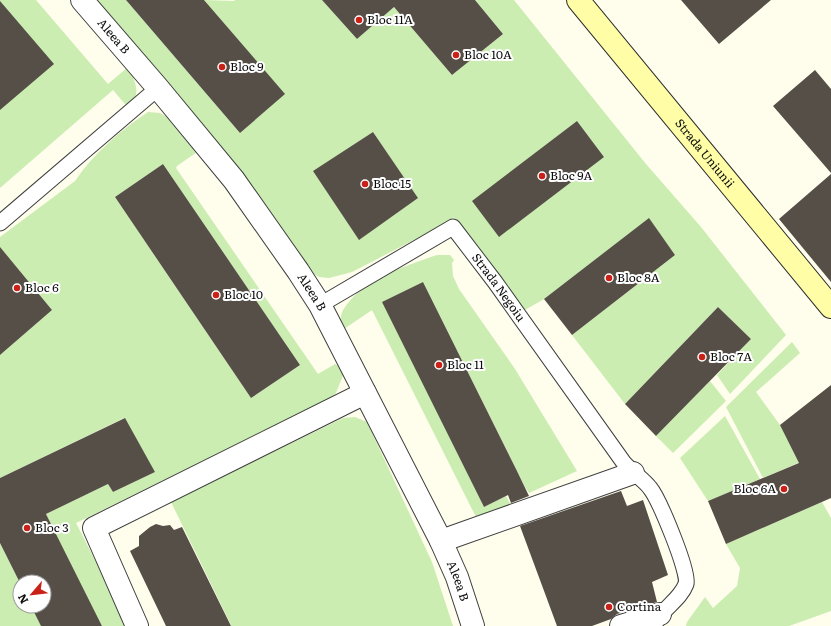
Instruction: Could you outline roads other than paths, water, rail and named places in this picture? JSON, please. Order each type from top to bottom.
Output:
[{"type":"main road","name":"Strada Uniunii","points":[[578,0],[831,307]]},
{"type":"street","name":"Aleea B","points":[[82,0],[158,88],[234,180],[320,305],[441,540],[457,577],[473,626]]},
{"type":"street","points":[[137,626],[94,528],[365,393]]},
{"type":"street","points":[[441,540],[633,474]]},
{"type":"street","name":"Strada Negoiu","points":[[621,626],[657,620]]},
{"type":"lane","points":[[0,223],[158,88]]},
{"type":"lane","name":"Strada Negoiu","points":[[320,305],[453,227],[495,282],[624,463],[633,474],[650,487],[658,499],[685,569],[687,582],[682,594],[657,620]]},
{"type":"place","name":"Bloc 11A","points":[[359,20]]},
{"type":"place","name":"Bloc 10A","points":[[456,55]]},
{"type":"place","name":"Bloc 9","points":[[222,67]]},
{"type":"place","name":"Bloc 9A","points":[[542,176]]},
{"type":"place","name":"Bloc 15","points":[[365,184]]},
{"type":"place","name":"Bloc 8A","points":[[609,278]]},
{"type":"place","name":"Bloc 6","points":[[17,288]]},
{"type":"place","name":"Bloc 10","points":[[216,295]]},
{"type":"place","name":"Bloc 7A","points":[[702,357]]},
{"type":"place","name":"Bloc 11","points":[[439,365]]},
{"type":"place","name":"Bloc 6A","points":[[784,489]]},
{"type":"place","name":"Bloc 3","points":[[27,528]]},
{"type":"place","name":"Cortina","points":[[609,607]]}]
